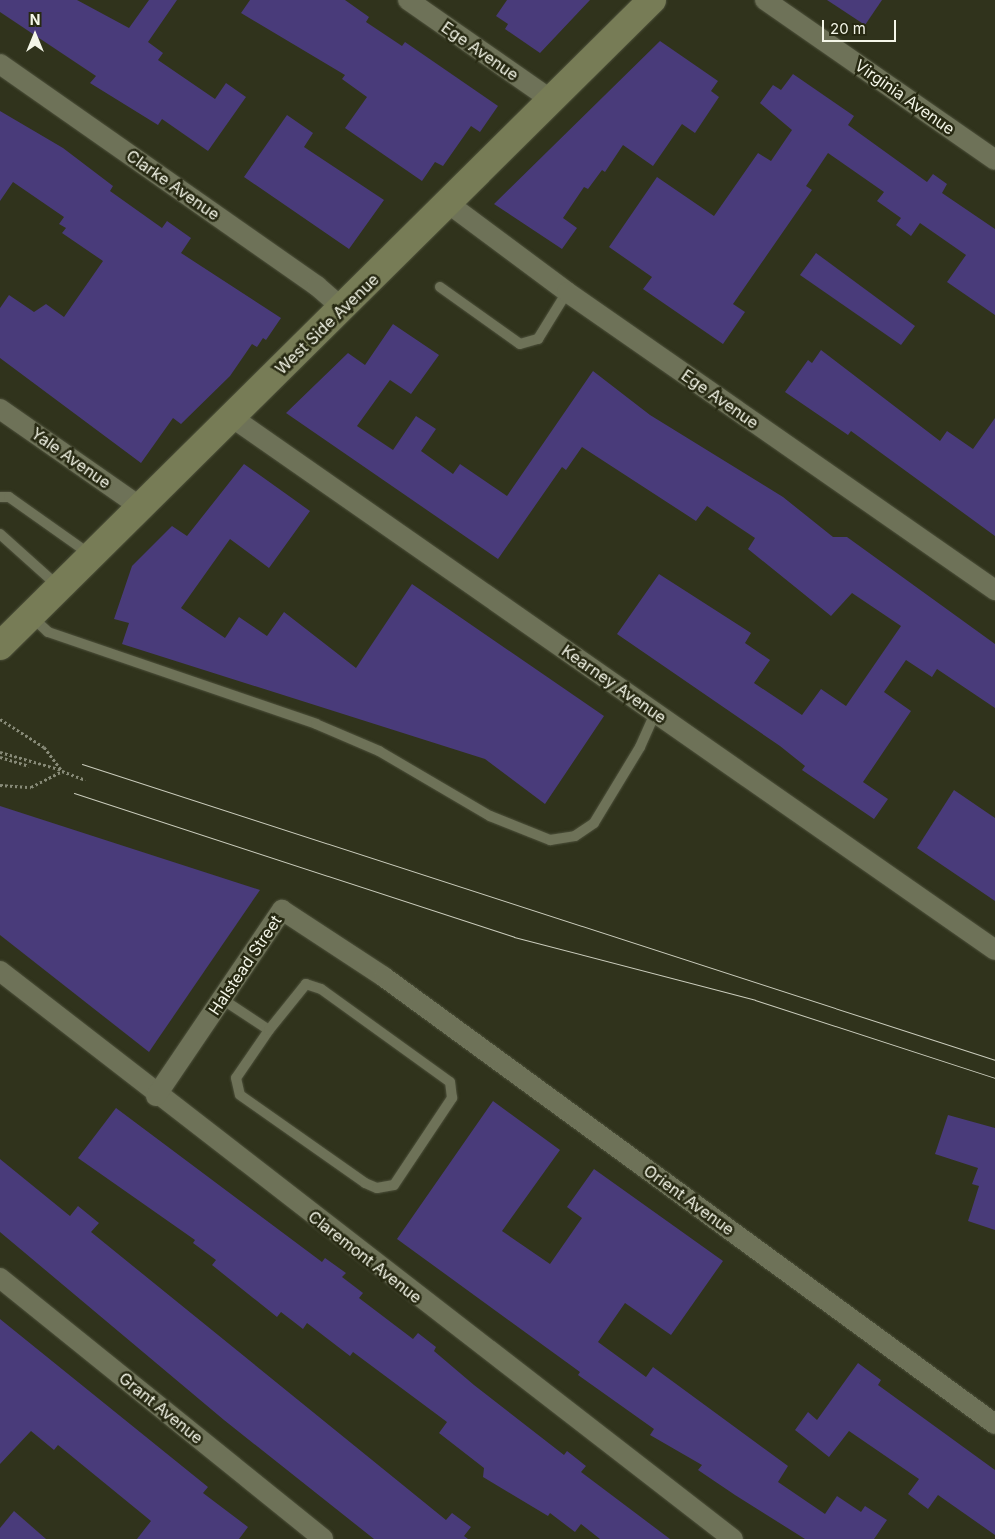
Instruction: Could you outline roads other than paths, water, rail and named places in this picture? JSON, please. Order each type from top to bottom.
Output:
[{"type":"main road","name":"West Side Avenue","points":[[0,646],[94,557],[652,0]]},
{"type":"street","name":"Ege Avenue","points":[[408,0],[552,101]]},
{"type":"street","name":"Virginia Avenue","points":[[765,0],[995,160]]},
{"type":"street","name":"Clarke Avenue","points":[[0,64],[344,309]]},
{"type":"street","name":"Ege Avenue","points":[[449,204],[567,292],[995,590]]},
{"type":"street","name":"Yale Avenue","points":[[0,409],[142,508]]},
{"type":"street","name":"Kearney Avenue","points":[[233,418],[995,950]]},
{"type":"street","name":"Halstead Street","points":[[156,1096],[282,910],[384,977]]},
{"type":"street","name":"Claremont Avenue","points":[[0,971],[156,1096],[733,1539]]},
{"type":"street","name":"Orient Avenue","points":[[384,977],[995,1424]]},
{"type":"street","name":"Grant Avenue","points":[[0,1278],[323,1539]]},
{"type":"lane","points":[[440,286],[520,344],[538,339],[567,292]]},
{"type":"lane","points":[[0,496],[9,497],[94,557]]},
{"type":"lane","points":[[0,534],[61,588]]},
{"type":"lane","points":[[32,616],[48,632],[316,724],[370,747],[490,816],[550,840],[575,836],[594,823],[640,747],[655,712]]},
{"type":"lane","points":[[306,984],[321,988],[450,1082],[452,1098],[394,1185],[377,1188],[365,1183],[240,1095],[236,1078],[270,1030],[306,984]]},
{"type":"lane","points":[[222,999],[270,1030]]},
{"type":"tram line","points":[[82,764],[995,1060]]},
{"type":"tram line","points":[[74,793],[514,937],[755,1000],[995,1078]]}]
